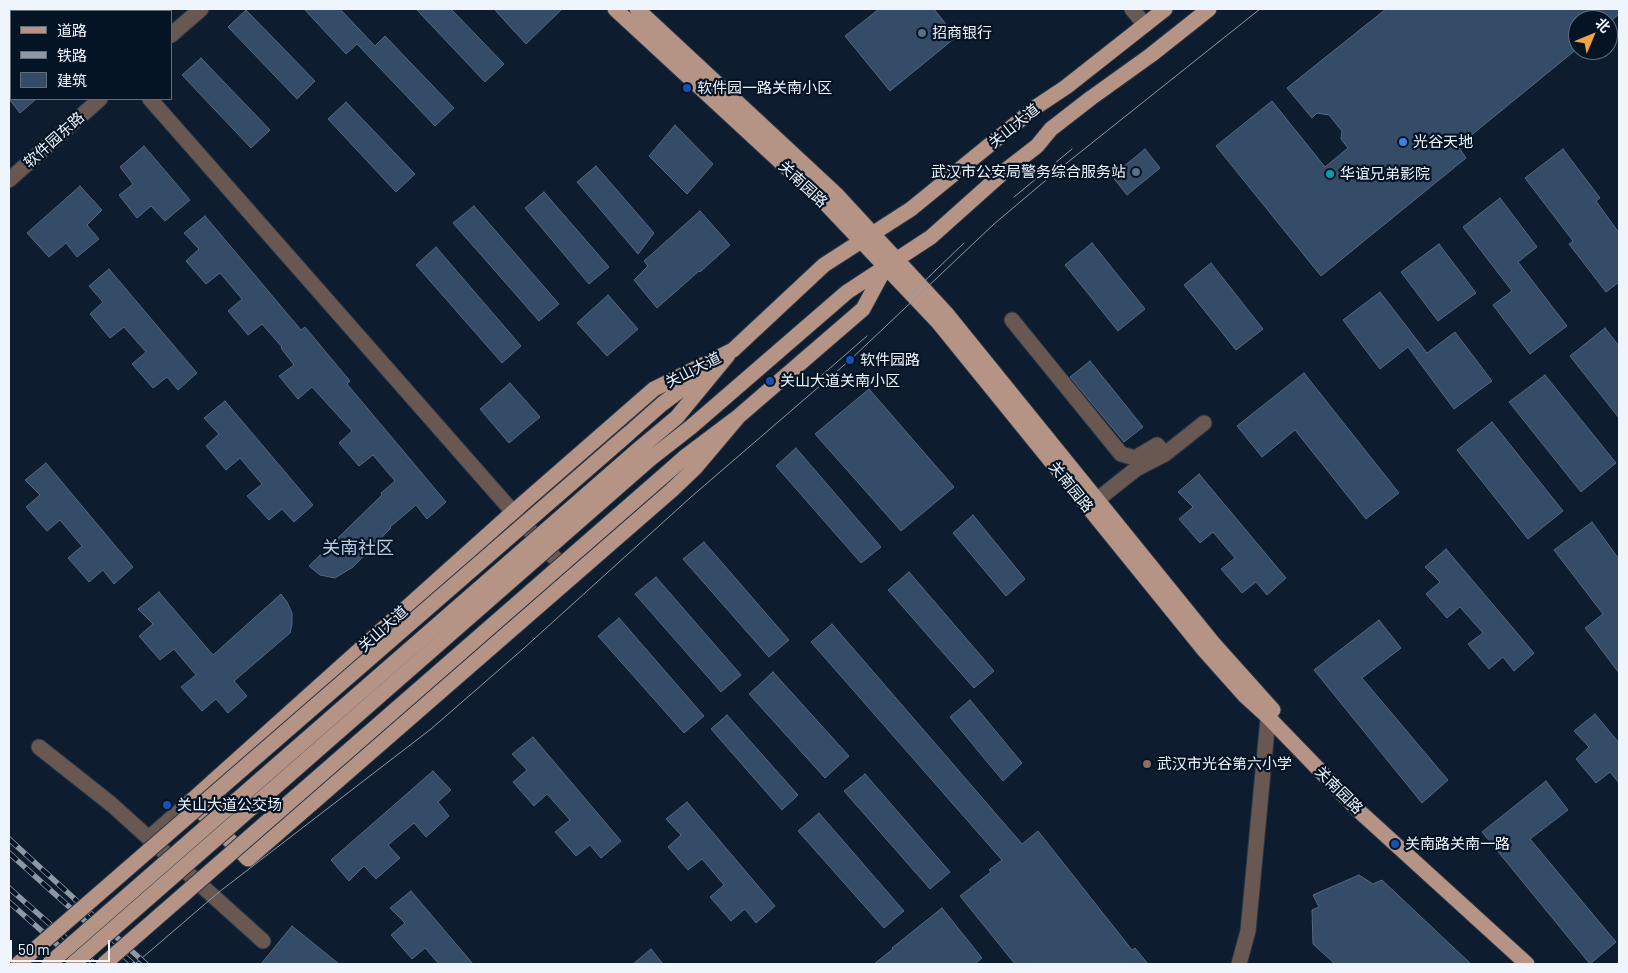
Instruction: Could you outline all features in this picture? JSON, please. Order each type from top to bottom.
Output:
[{"type":"main road","name":"关南园路","points":[[616,9],[820,198],[867,238],[891,263],[938,322],[1092,503],[1204,650],[1245,696],[1269,712],[1365,805],[1540,964]]},
{"type":"main road","name":"关南园路","points":[[637,9],[837,195],[867,238]]},
{"type":"main road","name":"关山大道","points":[[191,801],[513,512],[654,389],[732,350],[824,265],[911,209],[1036,107],[1066,87],[1165,9]]},
{"type":"main road","name":"关山大道","points":[[645,453],[691,427],[847,292],[931,237],[1006,170],[1037,146],[1052,129],[1209,9]]},
{"type":"main road","points":[[104,964],[686,456],[740,416],[863,309],[891,263]]},
{"type":"main road","points":[[18,964],[662,404],[732,350]]},
{"type":"main road","points":[[73,964],[645,453],[732,350]]},
{"type":"main road","points":[[191,801],[248,859],[673,489],[740,416]]},
{"type":"main road","points":[[49,964],[645,453]]},
{"type":"main road","name":"关南园路","points":[[1269,712],[1359,811],[1528,964]]},
{"type":"street","points":[[172,34],[201,9]]},
{"type":"street","points":[[1132,9],[1145,25]]},
{"type":"street","name":"软件园东路","points":[[9,180],[99,100]]},
{"type":"street","points":[[151,100],[572,577]]},
{"type":"street","points":[[1012,320],[1121,454],[1135,458],[1157,445],[1165,454]]},
{"type":"street","points":[[1092,503],[1136,469],[1165,454],[1204,423]]},
{"type":"street","points":[[1239,964],[1248,931],[1269,712]]},
{"type":"street","points":[[39,746],[111,804],[263,941]]},
{"type":"street","points":[[149,838],[191,801]]},
{"type":"building","points":[[304,9],[340,9],[375,46],[385,36],[454,108],[435,126],[357,44],[346,54]]},
{"type":"building","points":[[416,9],[451,9],[504,64],[485,82]]},
{"type":"building","points":[[494,9],[562,9],[526,44]]},
{"type":"building","points":[[879,9],[934,9],[956,37],[890,91],[845,36]]},
{"type":"building","name":"光谷天地","points":[[1386,9],[1619,9],[1618,15],[1618,10],[1568,10],[1568,56],[1458,146],[1466,158],[1321,276],[1216,146],[1272,101],[1325,167],[1348,148],[1341,139],[1342,131],[1329,115],[1317,113],[1312,118],[1287,88]]},
{"type":"building","points":[[246,10],[315,81],[297,99],[228,27]]},
{"type":"building","points":[[201,58],[270,130],[251,148],[182,75]]},
{"type":"building","points":[[9,99],[35,100],[20,113]]},
{"type":"building","points":[[346,102],[415,174],[396,192],[328,119]]},
{"type":"building","points":[[675,125],[713,164],[687,194],[649,156]]},
{"type":"building","points":[[144,146],[190,200],[165,221],[151,206],[137,218],[119,195],[133,184],[120,167]]},
{"type":"building","name":"武汉市公安局警务综合服务站","points":[[1145,149],[1160,168],[1127,195],[1112,176]]},
{"type":"building","points":[[1563,149],[1600,198],[1596,201],[1619,233],[1619,282],[1606,292],[1569,244],[1573,241],[1525,178]]},
{"type":"building","points":[[596,166],[654,233],[638,254],[577,182]]},
{"type":"building","points":[[80,186],[102,210],[87,225],[99,239],[77,257],[66,243],[49,257],[27,233]]},
{"type":"building","points":[[544,192],[609,267],[589,284],[525,208]]},
{"type":"building","points":[[1500,198],[1537,247],[1518,262],[1567,326],[1530,354],[1493,305],[1512,291],[1463,227]]},
{"type":"building","points":[[474,206],[559,304],[539,321],[453,223]]},
{"type":"building","points":[[700,211],[730,245],[657,308],[634,280],[648,266],[644,261]]},
{"type":"building","points":[[205,216],[301,330],[305,327],[350,381],[347,384],[446,502],[427,519],[416,505],[390,527],[353,567],[335,578],[320,575],[309,566],[395,481],[373,455],[359,466],[339,443],[352,431],[312,387],[298,399],[279,376],[294,365],[282,347],[262,324],[248,335],[228,311],[242,299],[220,273],[206,284],[186,261],[199,249],[184,233]]},
{"type":"building","points":[[1092,243],[1145,309],[1118,331],[1065,265]]},
{"type":"building","points":[[1439,244],[1476,293],[1438,321],[1401,272]]},
{"type":"building","points":[[436,247],[521,346],[502,363],[416,265]]},
{"type":"building","points":[[1211,263],[1263,329],[1236,350],[1184,285]]},
{"type":"building","points":[[109,269],[197,373],[178,390],[167,377],[153,388],[132,364],[146,352],[124,327],[110,338],[90,314],[103,302],[89,286]]},
{"type":"building","points":[[1380,292],[1427,353],[1455,332],[1492,381],[1454,409],[1408,347],[1380,369],[1343,320]]},
{"type":"building","points":[[608,295],[638,329],[607,356],[577,323]]},
{"type":"building","points":[[1605,328],[1619,346],[1619,418],[1570,356]]},
{"type":"building","points":[[1090,361],[1143,427],[1124,442],[1070,377]]},
{"type":"building","points":[[1304,373],[1399,493],[1366,519],[1295,430],[1262,457],[1237,426]]},
{"type":"building","points":[[1545,375],[1616,463],[1581,492],[1509,402]]},
{"type":"building","points":[[510,383],[540,417],[509,443],[480,409]]},
{"type":"building","points":[[869,389],[954,487],[901,531],[815,434]]},
{"type":"building","points":[[225,401],[313,505],[294,522],[282,509],[269,520],[247,496],[262,484],[240,458],[226,470],[206,446],[219,434],[204,418]]},
{"type":"building","points":[[1492,422],[1563,511],[1528,539],[1457,450]]},
{"type":"building","points":[[796,448],[881,547],[861,563],[776,466]]},
{"type":"building","points":[[46,463],[133,567],[114,584],[103,570],[89,582],[68,558],[82,546],[60,520],[47,531],[26,507],[40,495],[25,480]]},
{"type":"building","points":[[1199,474],[1286,578],[1267,595],[1256,582],[1242,593],[1221,569],[1235,558],[1213,532],[1200,543],[1179,519],[1193,507],[1178,492]]},
{"type":"building","points":[[973,515],[1025,579],[1006,596],[953,533]]},
{"type":"building","points":[[1592,522],[1619,559],[1619,673],[1585,628],[1603,614],[1554,550]]},
{"type":"building","points":[[704,542],[789,640],[769,657],[683,559]]},
{"type":"building","points":[[1446,549],[1534,653],[1514,671],[1503,657],[1489,669],[1468,644],[1483,633],[1460,607],[1447,618],[1426,594],[1440,582],[1425,567]]},
{"type":"building","points":[[909,572],[994,671],[974,688],[888,590]]},
{"type":"building","points":[[656,577],[741,675],[721,692],[635,594]]},
{"type":"building","points":[[159,592],[213,655],[281,594],[287,602],[292,613],[290,633],[234,681],[247,696],[228,713],[216,699],[202,711],[181,687],[196,675],[174,649],[160,660],[139,636],[153,624],[138,609]]},
{"type":"building","points":[[619,618],[704,716],[684,733],[598,636]]},
{"type":"building","points":[[1379,620],[1401,648],[1362,678],[1448,780],[1422,803],[1314,670]]},
{"type":"building","points":[[832,624],[1022,844],[1038,831],[1132,950],[1135,948],[1148,964],[1015,964],[960,896],[991,872],[989,870],[1002,860],[811,642]]},
{"type":"building","points":[[773,672],[849,756],[825,778],[749,694]]},
{"type":"building","points":[[970,700],[1022,763],[1003,781],[950,717]]},
{"type":"building","points":[[1595,714],[1619,743],[1619,783],[1610,772],[1596,783],[1576,759],[1589,747],[1574,731]]},
{"type":"building","points":[[727,715],[798,795],[782,810],[711,729]]},
{"type":"building","points":[[533,737],[621,841],[601,858],[590,845],[576,856],[555,832],[570,820],[547,794],[534,806],[513,782],[527,770],[512,754]]},
{"type":"building","points":[[433,771],[451,790],[438,802],[449,816],[426,837],[414,823],[388,845],[400,858],[376,879],[364,866],[349,881],[331,860]]},
{"type":"building","points":[[865,774],[950,872],[930,889],[844,791]]},
{"type":"building","points":[[1546,781],[1568,810],[1530,839],[1616,942],[1590,964],[1482,832]]},
{"type":"building","points":[[687,802],[775,906],[756,923],[745,909],[731,921],[710,897],[724,885],[702,859],[688,870],[668,847],[681,835],[666,819]]},
{"type":"building","points":[[819,813],[904,911],[884,928],[798,831]]},
{"type":"building","points":[[1359,875],[1373,884],[1382,880],[1471,964],[1335,964],[1313,944],[1312,910],[1319,907],[1313,895]]},
{"type":"building","points":[[411,891],[473,964],[439,964],[425,948],[412,959],[391,935],[405,923],[390,908]]},
{"type":"building","points":[[942,908],[982,958],[975,964],[874,964],[892,948]]},
{"type":"building","points":[[292,926],[339,964],[261,964]]},
{"type":"building","points":[[651,949],[663,964],[633,964]]},
{"type":"tram line","points":[[135,964],[219,892],[431,729],[523,649],[691,497],[850,360],[994,224],[1058,170],[1260,9]]},
{"type":"tram line","points":[[1014,197],[1072,149]]},
{"type":"tram line","points":[[909,296],[964,243]]},
{"type":"tram line","points":[[814,382],[867,336]]},
{"type":"railway","points":[[9,839],[146,964]]},
{"type":"railway","points":[[9,853],[133,964]]},
{"type":"railway","points":[[9,888],[95,964]]},
{"type":"railway","points":[[9,902],[79,964]]},
{"type":"place","name":"招商银行","points":[[922,33]]},
{"type":"place","name":"软件园一路关南小区","points":[[687,88]]},
{"type":"place","name":"光谷天地","points":[[1403,142]]},
{"type":"place","name":"武汉市公安局警务综合服务站","points":[[1136,172]]},
{"type":"place","name":"华谊兄弟影院","points":[[1330,174]]},
{"type":"place","name":"软件园路","points":[[850,360]]},
{"type":"place","name":"关山大道关南小区","points":[[770,381]]},
{"type":"place","name":"武汉市光谷第六小学","points":[[1147,764]]},
{"type":"place","name":"关山大道公交场","points":[[167,805]]},
{"type":"place","name":"关南路关南一路","points":[[1395,844]]},
{"type":"district","name":"关南社区","points":[[358,548]]}]
